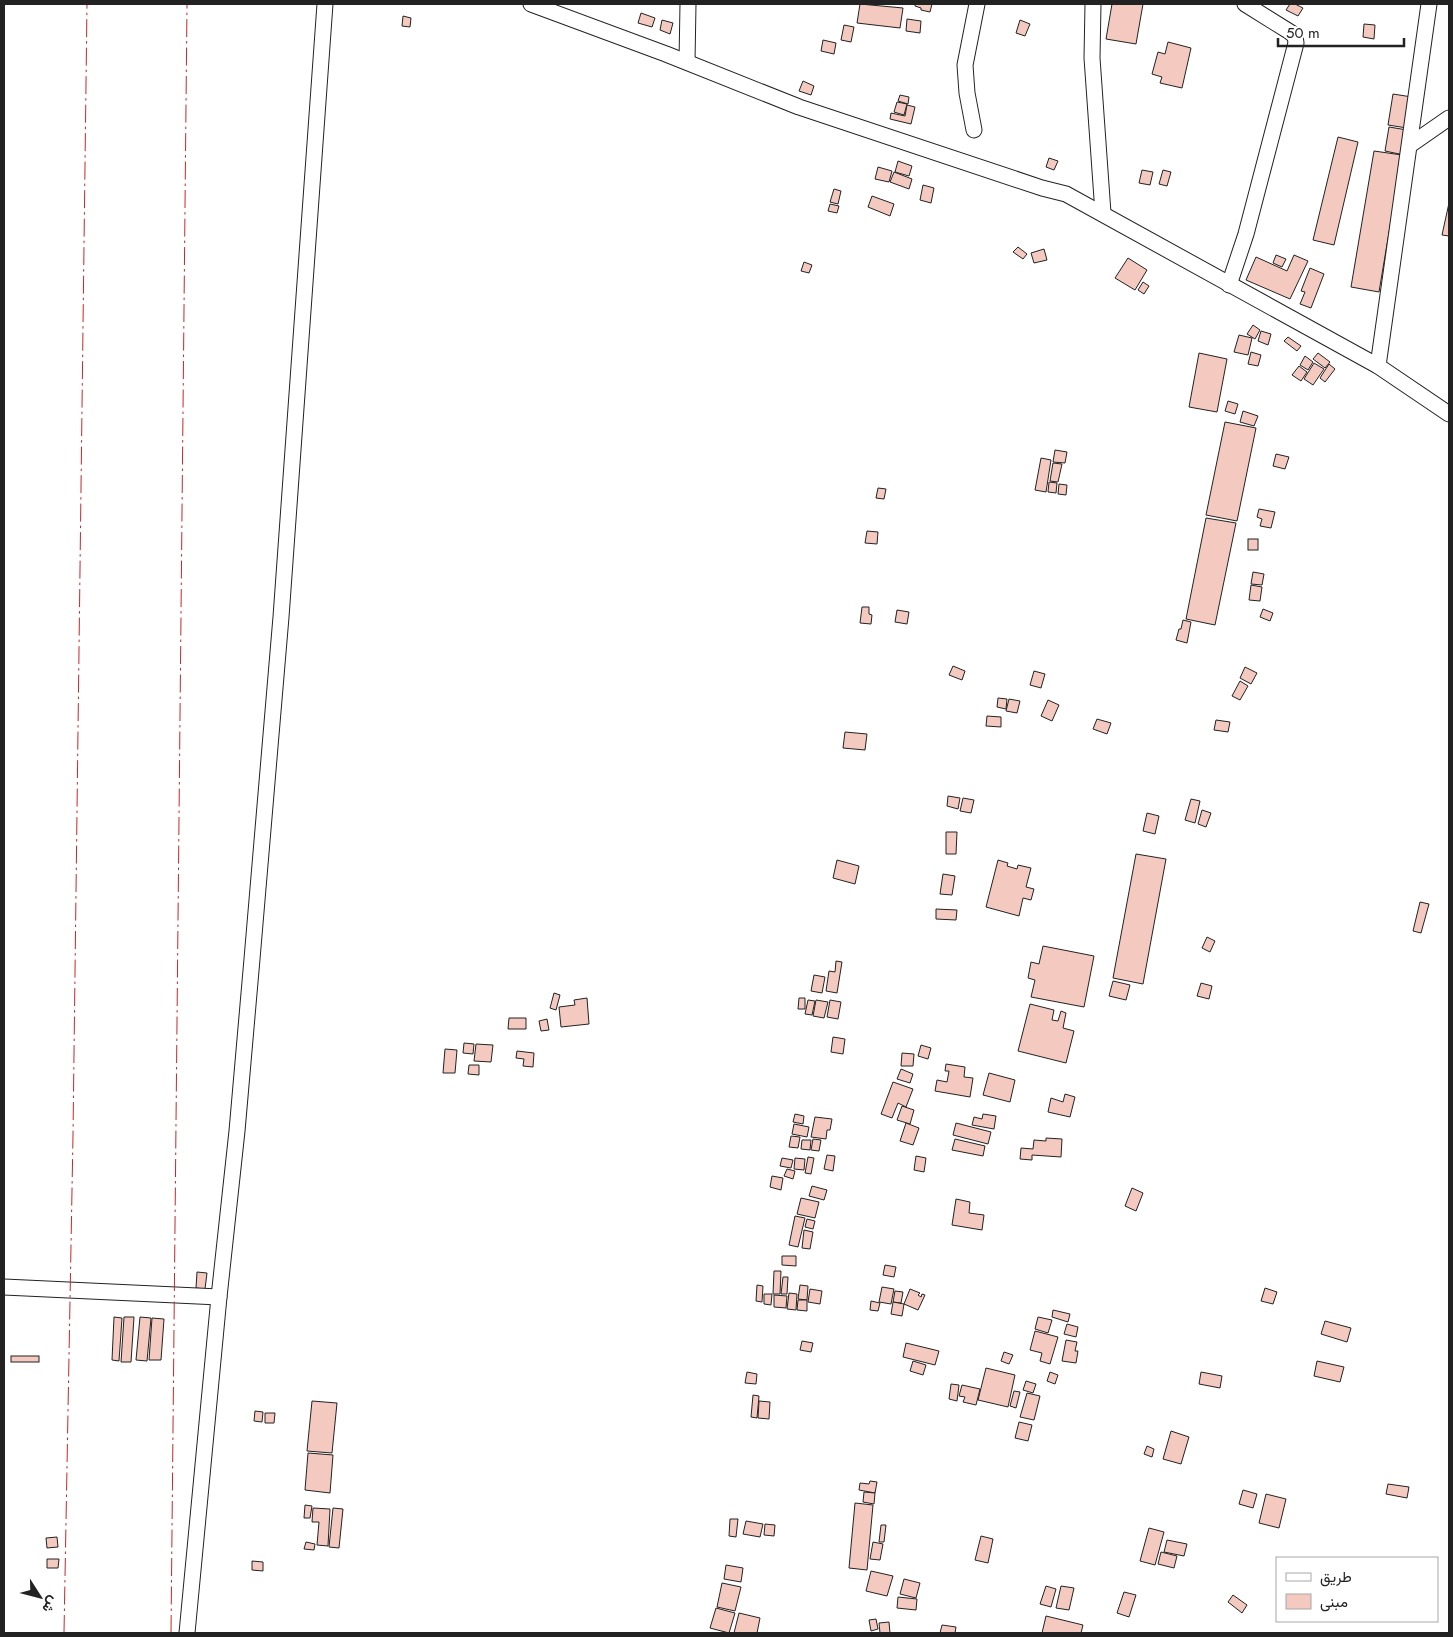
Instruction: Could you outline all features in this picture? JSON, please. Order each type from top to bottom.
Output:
[{"type":"street","points":[[187,1633],[239,1103],[281,617],[325,4]]},
{"type":"street","points":[[531,4],[687,62],[799,107],[1042,188],[1066,194],[1378,366],[1449,414]]},
{"type":"street","points":[[687,62],[688,4]]},
{"type":"street","points":[[974,130],[967,93],[965,65],[976,4]]},
{"type":"street","points":[[1093,4],[1092,58],[1103,213]]},
{"type":"street","points":[[1229,285],[1248,225],[1296,43],[1294,36],[1290,32],[1245,4]]},
{"type":"street","points":[[1378,366],[1429,4]]},
{"type":"street","points":[[1410,145],[1449,118]]},
{"type":"street","points":[[4,1287],[219,1297]]},
{"type":"building","points":[[860,4],[903,8],[900,28],[857,23]]},
{"type":"building","points":[[915,4],[932,4],[930,12],[921,10]]},
{"type":"building","points":[[1112,4],[1143,4],[1136,44],[1106,39]]},
{"type":"building","points":[[1290,4],[1303,8],[1298,16],[1286,10]]},
{"type":"building","points":[[641,13],[655,18],[652,27],[638,23]]},
{"type":"building","points":[[403,16],[411,18],[410,27],[402,26]]},
{"type":"building","points":[[907,19],[921,21],[920,33],[906,31]]},
{"type":"building","points":[[662,20],[673,23],[670,34],[660,30]]},
{"type":"building","points":[[1020,20],[1030,24],[1025,36],[1016,33]]},
{"type":"building","points":[[1364,24],[1375,25],[1374,39],[1363,37]]},
{"type":"building","points":[[844,25],[854,27],[851,42],[841,40]]},
{"type":"building","points":[[823,40],[836,43],[834,54],[821,51]]},
{"type":"building","points":[[1168,42],[1191,48],[1182,88],[1160,83],[1162,77],[1152,74],[1158,52],[1165,54]]},
{"type":"building","points":[[803,81],[814,86],[811,95],[799,91]]},
{"type":"building","points":[[1393,94],[1412,97],[1407,128],[1388,125]]},
{"type":"building","points":[[900,95],[909,97],[908,104],[898,101]]},
{"type":"building","points":[[897,102],[907,104],[904,115],[894,112]]},
{"type":"building","points":[[907,105],[915,107],[911,124],[890,119],[891,113],[905,116]]},
{"type":"building","points":[[1389,127],[1407,130],[1404,155],[1385,151]]},
{"type":"building","points":[[1338,137],[1358,142],[1334,245],[1313,240]]},
{"type":"building","points":[[1374,151],[1402,155],[1379,292],[1351,287]]},
{"type":"building","points":[[1049,158],[1058,161],[1054,170],[1046,167]]},
{"type":"building","points":[[898,161],[912,166],[909,176],[895,172]]},
{"type":"building","points":[[878,167],[892,171],[889,182],[875,179]]},
{"type":"building","points":[[1142,170],[1153,172],[1150,185],[1139,183]]},
{"type":"building","points":[[1163,170],[1171,172],[1167,186],[1159,184]]},
{"type":"building","points":[[894,172],[912,179],[909,189],[890,182]]},
{"type":"building","points":[[923,185],[934,188],[931,203],[920,200]]},
{"type":"building","points":[[834,189],[841,191],[838,204],[830,202]]},
{"type":"building","points":[[872,196],[894,204],[890,216],[868,207]]},
{"type":"building","points":[[1449,203],[1449,236],[1442,235]]},
{"type":"building","points":[[830,204],[839,206],[837,213],[828,211]]},
{"type":"building","points":[[1018,247],[1027,254],[1023,259],[1013,252]]},
{"type":"building","points":[[1044,249],[1047,260],[1034,263],[1031,253]]},
{"type":"building","points":[[1276,255],[1286,259],[1282,267],[1273,263]]},
{"type":"building","points":[[1294,255],[1308,261],[1290,299],[1246,280],[1256,257],[1287,271]]},
{"type":"building","points":[[1128,258],[1147,270],[1135,290],[1115,278]]},
{"type":"building","points":[[804,262],[812,265],[809,273],[801,271]]},
{"type":"building","points":[[1310,268],[1324,274],[1311,308],[1300,304],[1305,292],[1301,291]]},
{"type":"building","points":[[1143,282],[1149,286],[1144,294],[1138,290]]},
{"type":"building","points":[[1253,325],[1260,330],[1255,339],[1247,334]]},
{"type":"building","points":[[1261,331],[1271,334],[1268,345],[1258,341]]},
{"type":"building","points":[[1239,335],[1252,338],[1248,355],[1234,352]]},
{"type":"building","points":[[1288,337],[1301,346],[1297,351],[1284,341]]},
{"type":"building","points":[[1251,352],[1261,355],[1258,366],[1248,364]]},
{"type":"building","points":[[1199,353],[1227,359],[1217,412],[1189,407]]},
{"type":"building","points":[[1318,353],[1330,362],[1325,368],[1313,359]]},
{"type":"building","points":[[1305,356],[1313,362],[1308,370],[1300,365]]},
{"type":"building","points":[[1314,363],[1324,369],[1313,385],[1304,379]]},
{"type":"building","points":[[1329,364],[1335,369],[1325,382],[1320,378]]},
{"type":"building","points":[[1299,366],[1307,372],[1301,381],[1292,375]]},
{"type":"building","points":[[1228,401],[1238,404],[1235,414],[1225,411]]},
{"type":"building","points":[[1243,411],[1258,416],[1254,426],[1240,422]]},
{"type":"building","points":[[1225,422],[1256,428],[1237,521],[1206,515]]},
{"type":"building","points":[[1055,450],[1067,452],[1065,463],[1053,462]]},
{"type":"building","points":[[1276,454],[1289,457],[1285,469],[1273,466]]},
{"type":"building","points":[[1041,458],[1051,460],[1046,492],[1035,490]]},
{"type":"building","points":[[1053,463],[1062,464],[1058,482],[1050,481]]},
{"type":"building","points":[[1049,482],[1057,483],[1056,493],[1048,492]]},
{"type":"building","points":[[1059,484],[1067,485],[1066,495],[1058,494]]},
{"type":"building","points":[[878,488],[886,489],[884,499],[876,498]]},
{"type":"building","points":[[1259,509],[1275,512],[1271,528],[1260,526],[1262,519],[1257,517]]},
{"type":"building","points":[[1206,518],[1236,523],[1215,625],[1186,619]]},
{"type":"building","points":[[867,531],[878,532],[877,544],[865,543]]},
{"type":"building","points":[[1248,539],[1258,539],[1258,550],[1248,550]]},
{"type":"building","points":[[1253,572],[1264,574],[1262,585],[1251,584]]},
{"type":"building","points":[[1251,585],[1262,587],[1260,601],[1249,600]]},
{"type":"building","points":[[862,607],[869,607],[869,614],[872,615],[871,624],[860,623]]},
{"type":"building","points":[[1263,609],[1273,613],[1270,621],[1260,617]]},
{"type":"building","points":[[897,610],[909,612],[907,624],[895,622]]},
{"type":"building","points":[[1183,620],[1191,622],[1187,643],[1176,640]]},
{"type":"building","points":[[953,666],[965,671],[962,680],[949,675]]},
{"type":"building","points":[[1245,667],[1257,673],[1251,684],[1240,678]]},
{"type":"building","points":[[1034,671],[1045,674],[1041,688],[1030,685]]},
{"type":"building","points":[[1240,681],[1248,686],[1240,700],[1232,696]]},
{"type":"building","points":[[998,698],[1007,699],[1006,709],[997,707]]},
{"type":"building","points":[[1009,699],[1020,701],[1017,713],[1006,711]]},
{"type":"building","points":[[1048,700],[1059,705],[1052,721],[1041,716]]},
{"type":"building","points":[[987,716],[1001,717],[1001,727],[986,726]]},
{"type":"building","points":[[1097,719],[1111,723],[1107,734],[1093,729]]},
{"type":"building","points":[[1216,720],[1230,722],[1228,732],[1214,730]]},
{"type":"building","points":[[845,732],[867,734],[865,750],[843,748]]},
{"type":"building","points":[[948,796],[960,798],[958,809],[947,806]]},
{"type":"building","points":[[963,798],[974,800],[971,813],[960,811]]},
{"type":"building","points":[[1191,799],[1200,801],[1195,823],[1185,820]]},
{"type":"building","points":[[1202,810],[1211,813],[1206,827],[1198,824]]},
{"type":"building","points":[[1147,813],[1159,816],[1155,834],[1143,831]]},
{"type":"building","points":[[946,832],[957,832],[956,854],[946,854]]},
{"type":"building","points":[[1136,854],[1166,859],[1143,984],[1113,978]]},
{"type":"building","points":[[837,860],[859,866],[855,884],[833,878]]},
{"type":"building","points":[[998,860],[1008,863],[1007,866],[1017,869],[1018,865],[1031,868],[1026,887],[1034,889],[1031,900],[1023,898],[1019,916],[986,907]]},
{"type":"building","points":[[943,874],[955,876],[952,895],[940,894]]},
{"type":"building","points":[[1420,902],[1429,904],[1421,933],[1413,931]]},
{"type":"building","points":[[936,909],[957,910],[956,920],[936,919]]},
{"type":"building","points":[[1207,937],[1215,941],[1210,952],[1202,948]]},
{"type":"building","points":[[1043,946],[1094,956],[1084,1007],[1031,997],[1035,980],[1028,978],[1031,962],[1039,964]]},
{"type":"building","points":[[836,961],[842,962],[837,993],[826,991],[829,971],[835,972]]},
{"type":"building","points":[[814,975],[825,977],[822,993],[811,991]]},
{"type":"building","points":[[1113,981],[1130,985],[1126,1000],[1109,996]]},
{"type":"building","points":[[1201,983],[1212,986],[1209,999],[1197,996]]},
{"type":"building","points":[[554,993],[560,995],[556,1010],[550,1008]]},
{"type":"building","points":[[587,998],[589,1024],[561,1027],[559,1007],[575,1005],[574,1000]]},
{"type":"building","points":[[799,998],[805,998],[805,1009],[798,1009]]},
{"type":"building","points":[[808,1000],[815,1001],[812,1015],[805,1014]]},
{"type":"building","points":[[816,1000],[828,1002],[824,1018],[813,1016]]},
{"type":"building","points":[[830,1000],[841,1002],[838,1019],[827,1017]]},
{"type":"building","points":[[1030,1004],[1054,1010],[1052,1020],[1058,1021],[1061,1011],[1066,1013],[1063,1028],[1074,1031],[1066,1063],[1018,1051]]},
{"type":"building","points":[[509,1018],[526,1018],[526,1029],[508,1029]]},
{"type":"building","points":[[547,1019],[549,1030],[541,1031],[539,1021]]},
{"type":"building","points":[[833,1037],[845,1039],[843,1054],[831,1052]]},
{"type":"building","points":[[464,1043],[474,1044],[473,1054],[463,1053]]},
{"type":"building","points":[[476,1044],[493,1045],[491,1062],[474,1061]]},
{"type":"building","points":[[921,1045],[931,1048],[928,1059],[918,1056]]},
{"type":"building","points":[[445,1049],[457,1050],[455,1073],[443,1073]]},
{"type":"building","points":[[517,1051],[534,1053],[533,1067],[523,1066],[524,1059],[516,1058]]},
{"type":"building","points":[[902,1053],[914,1054],[913,1066],[901,1066]]},
{"type":"building","points":[[946,1064],[965,1067],[964,1077],[973,1078],[970,1097],[935,1091],[937,1080],[947,1082],[949,1071],[945,1071]]},
{"type":"building","points":[[469,1065],[479,1065],[479,1075],[468,1074]]},
{"type":"building","points":[[901,1069],[913,1074],[910,1083],[897,1079]]},
{"type":"building","points":[[989,1073],[1015,1080],[1010,1102],[983,1095]]},
{"type":"building","points":[[893,1082],[913,1089],[906,1107],[898,1103],[892,1118],[881,1114]]},
{"type":"building","points":[[1065,1094],[1075,1097],[1070,1117],[1048,1112],[1051,1098],[1063,1102]]},
{"type":"building","points":[[902,1106],[914,1110],[910,1124],[897,1120]]},
{"type":"building","points":[[795,1114],[804,1116],[803,1124],[793,1122]]},
{"type":"building","points":[[983,1114],[996,1116],[994,1129],[972,1125],[974,1117],[982,1119]]},
{"type":"building","points":[[815,1117],[832,1119],[830,1130],[827,1130],[826,1139],[811,1137]]},
{"type":"building","points":[[906,1123],[919,1128],[913,1145],[900,1141]]},
{"type":"building","points":[[956,1123],[991,1132],[988,1144],[953,1135]]},
{"type":"building","points":[[794,1124],[809,1127],[807,1137],[792,1134]]},
{"type":"building","points":[[791,1136],[800,1137],[798,1148],[789,1147]]},
{"type":"building","points":[[1046,1138],[1062,1139],[1061,1157],[1032,1155],[1032,1160],[1020,1159],[1021,1148],[1033,1149],[1034,1140],[1046,1141]]},
{"type":"building","points":[[813,1139],[821,1140],[819,1151],[811,1150]]},
{"type":"building","points":[[955,1139],[985,1146],[983,1156],[952,1150]]},
{"type":"building","points":[[802,1140],[811,1140],[810,1150],[801,1149]]},
{"type":"building","points":[[827,1155],[835,1156],[833,1171],[824,1169]]},
{"type":"building","points":[[916,1156],[926,1158],[924,1172],[914,1170]]},
{"type":"building","points":[[808,1157],[814,1158],[811,1174],[805,1173]]},
{"type":"building","points":[[782,1158],[793,1160],[791,1168],[780,1166]]},
{"type":"building","points":[[795,1158],[805,1159],[804,1170],[794,1169]]},
{"type":"building","points":[[787,1169],[795,1171],[793,1179],[784,1176]]},
{"type":"building","points":[[772,1176],[783,1178],[781,1190],[770,1187]]},
{"type":"building","points":[[812,1186],[827,1190],[824,1200],[809,1196]]},
{"type":"building","points":[[1132,1188],[1143,1193],[1136,1211],[1125,1206]]},
{"type":"building","points":[[801,1198],[819,1202],[815,1218],[797,1214]]},
{"type":"building","points":[[956,1199],[970,1202],[969,1213],[984,1215],[982,1230],[952,1225]]},
{"type":"building","points":[[795,1216],[805,1218],[798,1247],[789,1245]]},
{"type":"building","points":[[807,1219],[815,1221],[813,1229],[805,1227]]},
{"type":"building","points":[[804,1230],[813,1232],[810,1249],[802,1248]]},
{"type":"building","points":[[782,1256],[796,1256],[796,1266],[782,1265]]},
{"type":"building","points":[[885,1265],[896,1267],[894,1277],[883,1275]]},
{"type":"building","points":[[774,1271],[781,1271],[780,1294],[773,1294]]},
{"type":"building","points":[[197,1272],[207,1273],[205,1289],[196,1288]]},
{"type":"building","points":[[783,1277],[788,1277],[787,1294],[781,1294]]},
{"type":"building","points":[[757,1285],[763,1286],[762,1302],[756,1301]]},
{"type":"building","points":[[800,1285],[808,1286],[807,1300],[798,1299]]},
{"type":"building","points":[[882,1287],[894,1289],[891,1304],[879,1302]]},
{"type":"building","points":[[1265,1288],[1277,1292],[1273,1304],[1261,1301]]},
{"type":"building","points":[[810,1289],[822,1291],[820,1304],[808,1302]]},
{"type":"building","points":[[910,1289],[920,1293],[918,1295],[921,1297],[922,1294],[925,1295],[918,1310],[904,1304]]},
{"type":"building","points":[[895,1291],[903,1292],[901,1303],[893,1302]]},
{"type":"building","points":[[789,1293],[797,1294],[796,1310],[787,1309]]},
{"type":"building","points":[[764,1294],[772,1294],[771,1305],[764,1304]]},
{"type":"building","points":[[774,1295],[787,1296],[786,1308],[774,1307]]},
{"type":"building","points":[[798,1300],[807,1300],[807,1311],[797,1310]]},
{"type":"building","points":[[871,1301],[880,1303],[878,1311],[870,1310]]},
{"type":"building","points":[[893,1302],[904,1304],[902,1316],[891,1314]]},
{"type":"building","points":[[1053,1310],[1070,1314],[1068,1322],[1052,1317]]},
{"type":"building","points":[[114,1317],[122,1318],[119,1361],[112,1360]]},
{"type":"building","points":[[124,1317],[134,1317],[131,1362],[121,1362]]},
{"type":"building","points":[[140,1317],[151,1318],[147,1361],[136,1360]]},
{"type":"building","points":[[1038,1317],[1052,1320],[1048,1333],[1035,1329]]},
{"type":"building","points":[[152,1318],[164,1319],[161,1360],[149,1360]]},
{"type":"building","points":[[1325,1321],[1351,1328],[1347,1342],[1321,1334]]},
{"type":"building","points":[[1067,1324],[1078,1327],[1076,1337],[1064,1334]]},
{"type":"building","points":[[1035,1331],[1058,1337],[1050,1364],[1040,1361],[1042,1353],[1030,1350]]},
{"type":"building","points":[[1066,1340],[1077,1342],[1075,1351],[1078,1351],[1076,1363],[1062,1361]]},
{"type":"building","points":[[802,1341],[813,1343],[811,1352],[800,1350]]},
{"type":"building","points":[[906,1343],[939,1351],[935,1365],[903,1357]]},
{"type":"building","points":[[1004,1352],[1013,1355],[1009,1364],[1001,1361]]},
{"type":"building","points":[[11,1356],[39,1356],[39,1362],[11,1362]]},
{"type":"building","points":[[913,1361],[926,1365],[923,1375],[910,1371]]},
{"type":"building","points":[[1317,1361],[1344,1367],[1340,1382],[1314,1376]]},
{"type":"building","points":[[986,1368],[1015,1375],[1008,1407],[978,1400]]},
{"type":"building","points":[[747,1372],[757,1374],[756,1384],[745,1383]]},
{"type":"building","points":[[1050,1372],[1058,1375],[1055,1384],[1047,1381]]},
{"type":"building","points":[[1201,1372],[1222,1376],[1220,1388],[1199,1384]]},
{"type":"building","points":[[1026,1381],[1036,1384],[1033,1393],[1023,1390]]},
{"type":"building","points":[[951,1384],[959,1385],[957,1401],[949,1399]]},
{"type":"building","points":[[962,1385],[980,1389],[976,1405],[963,1402],[965,1397],[959,1396]]},
{"type":"building","points":[[1014,1391],[1020,1392],[1016,1408],[1010,1406]]},
{"type":"building","points":[[1027,1393],[1040,1396],[1034,1420],[1020,1417]]},
{"type":"building","points":[[753,1395],[759,1396],[757,1418],[751,1417]]},
{"type":"building","points":[[312,1401],[337,1403],[332,1453],[307,1451]]},
{"type":"building","points":[[759,1401],[770,1402],[769,1419],[758,1418]]},
{"type":"building","points":[[255,1411],[263,1412],[262,1422],[254,1421]]},
{"type":"building","points":[[265,1413],[275,1413],[274,1423],[265,1423]]},
{"type":"building","points":[[1019,1422],[1032,1425],[1028,1441],[1015,1438]]},
{"type":"building","points":[[1171,1431],[1189,1437],[1181,1464],[1163,1459]]},
{"type":"building","points":[[1147,1446],[1154,1449],[1152,1457],[1144,1454]]},
{"type":"building","points":[[308,1453],[333,1455],[330,1493],[305,1490]]},
{"type":"building","points":[[870,1481],[877,1482],[875,1493],[859,1490],[860,1483],[869,1484]]},
{"type":"building","points":[[1388,1484],[1409,1487],[1407,1498],[1386,1494]]},
{"type":"building","points":[[1243,1490],[1257,1494],[1253,1508],[1239,1504]]},
{"type":"building","points":[[864,1492],[875,1493],[874,1504],[863,1502]]},
{"type":"building","points":[[1266,1494],[1286,1499],[1279,1528],[1259,1523]]},
{"type":"building","points":[[855,1503],[873,1505],[867,1570],[849,1568]]},
{"type":"building","points":[[305,1505],[312,1506],[310,1518],[304,1518]]},
{"type":"building","points":[[313,1508],[330,1509],[328,1546],[317,1545],[319,1522],[312,1522]]},
{"type":"building","points":[[333,1508],[343,1509],[339,1548],[329,1547]]},
{"type":"building","points":[[730,1519],[738,1519],[736,1537],[729,1536]]},
{"type":"building","points":[[746,1521],[763,1524],[760,1537],[743,1534]]},
{"type":"building","points":[[765,1524],[775,1525],[774,1536],[764,1535]]},
{"type":"building","points":[[881,1525],[886,1525],[884,1542],[879,1542]]},
{"type":"building","points":[[1149,1528],[1164,1532],[1155,1565],[1140,1561]]},
{"type":"building","points":[[981,1536],[993,1539],[988,1563],[975,1560]]},
{"type":"building","points":[[57,1537],[58,1547],[47,1548],[46,1538]]},
{"type":"building","points":[[1167,1540],[1187,1544],[1184,1556],[1164,1552]]},
{"type":"building","points":[[306,1542],[315,1544],[314,1550],[304,1549]]},
{"type":"building","points":[[873,1542],[883,1544],[880,1560],[870,1559]]},
{"type":"building","points":[[1161,1552],[1177,1556],[1174,1568],[1158,1564]]},
{"type":"building","points":[[47,1559],[59,1559],[58,1568],[47,1568]]},
{"type":"building","points":[[252,1561],[263,1562],[263,1571],[252,1570]]},
{"type":"building","points":[[726,1565],[743,1568],[741,1582],[724,1579]]},
{"type":"building","points":[[871,1571],[893,1576],[887,1596],[866,1591]]},
{"type":"building","points":[[904,1579],[920,1583],[916,1598],[900,1594]]},
{"type":"building","points":[[722,1583],[741,1587],[735,1611],[717,1607]]},
{"type":"building","points":[[1046,1586],[1056,1589],[1051,1607],[1040,1604]]},
{"type":"building","points":[[1061,1586],[1074,1588],[1069,1610],[1056,1608]]},
{"type":"building","points":[[1124,1592],[1136,1595],[1129,1617],[1117,1613]]},
{"type":"building","points":[[1233,1595],[1247,1605],[1242,1613],[1228,1602]]},
{"type":"building","points":[[898,1597],[917,1599],[916,1610],[897,1608]]},
{"type":"building","points":[[716,1608],[735,1613],[729,1633],[710,1628]]},
{"type":"building","points":[[739,1613],[760,1618],[757,1633],[734,1633]]},
{"type":"building","points":[[1046,1616],[1083,1625],[1081,1633],[1042,1633]]},
{"type":"building","points":[[876,1619],[878,1629],[871,1631],[869,1620]]},
{"type":"building","points":[[889,1622],[890,1633],[880,1633],[879,1623]]},
{"type":"building","points":[[942,1625],[956,1627],[955,1633],[940,1633]]},
{"type":"power","points":[[64,1633],[73,1135],[87,4]]},
{"type":"power","points":[[171,1633],[187,4]]}]
